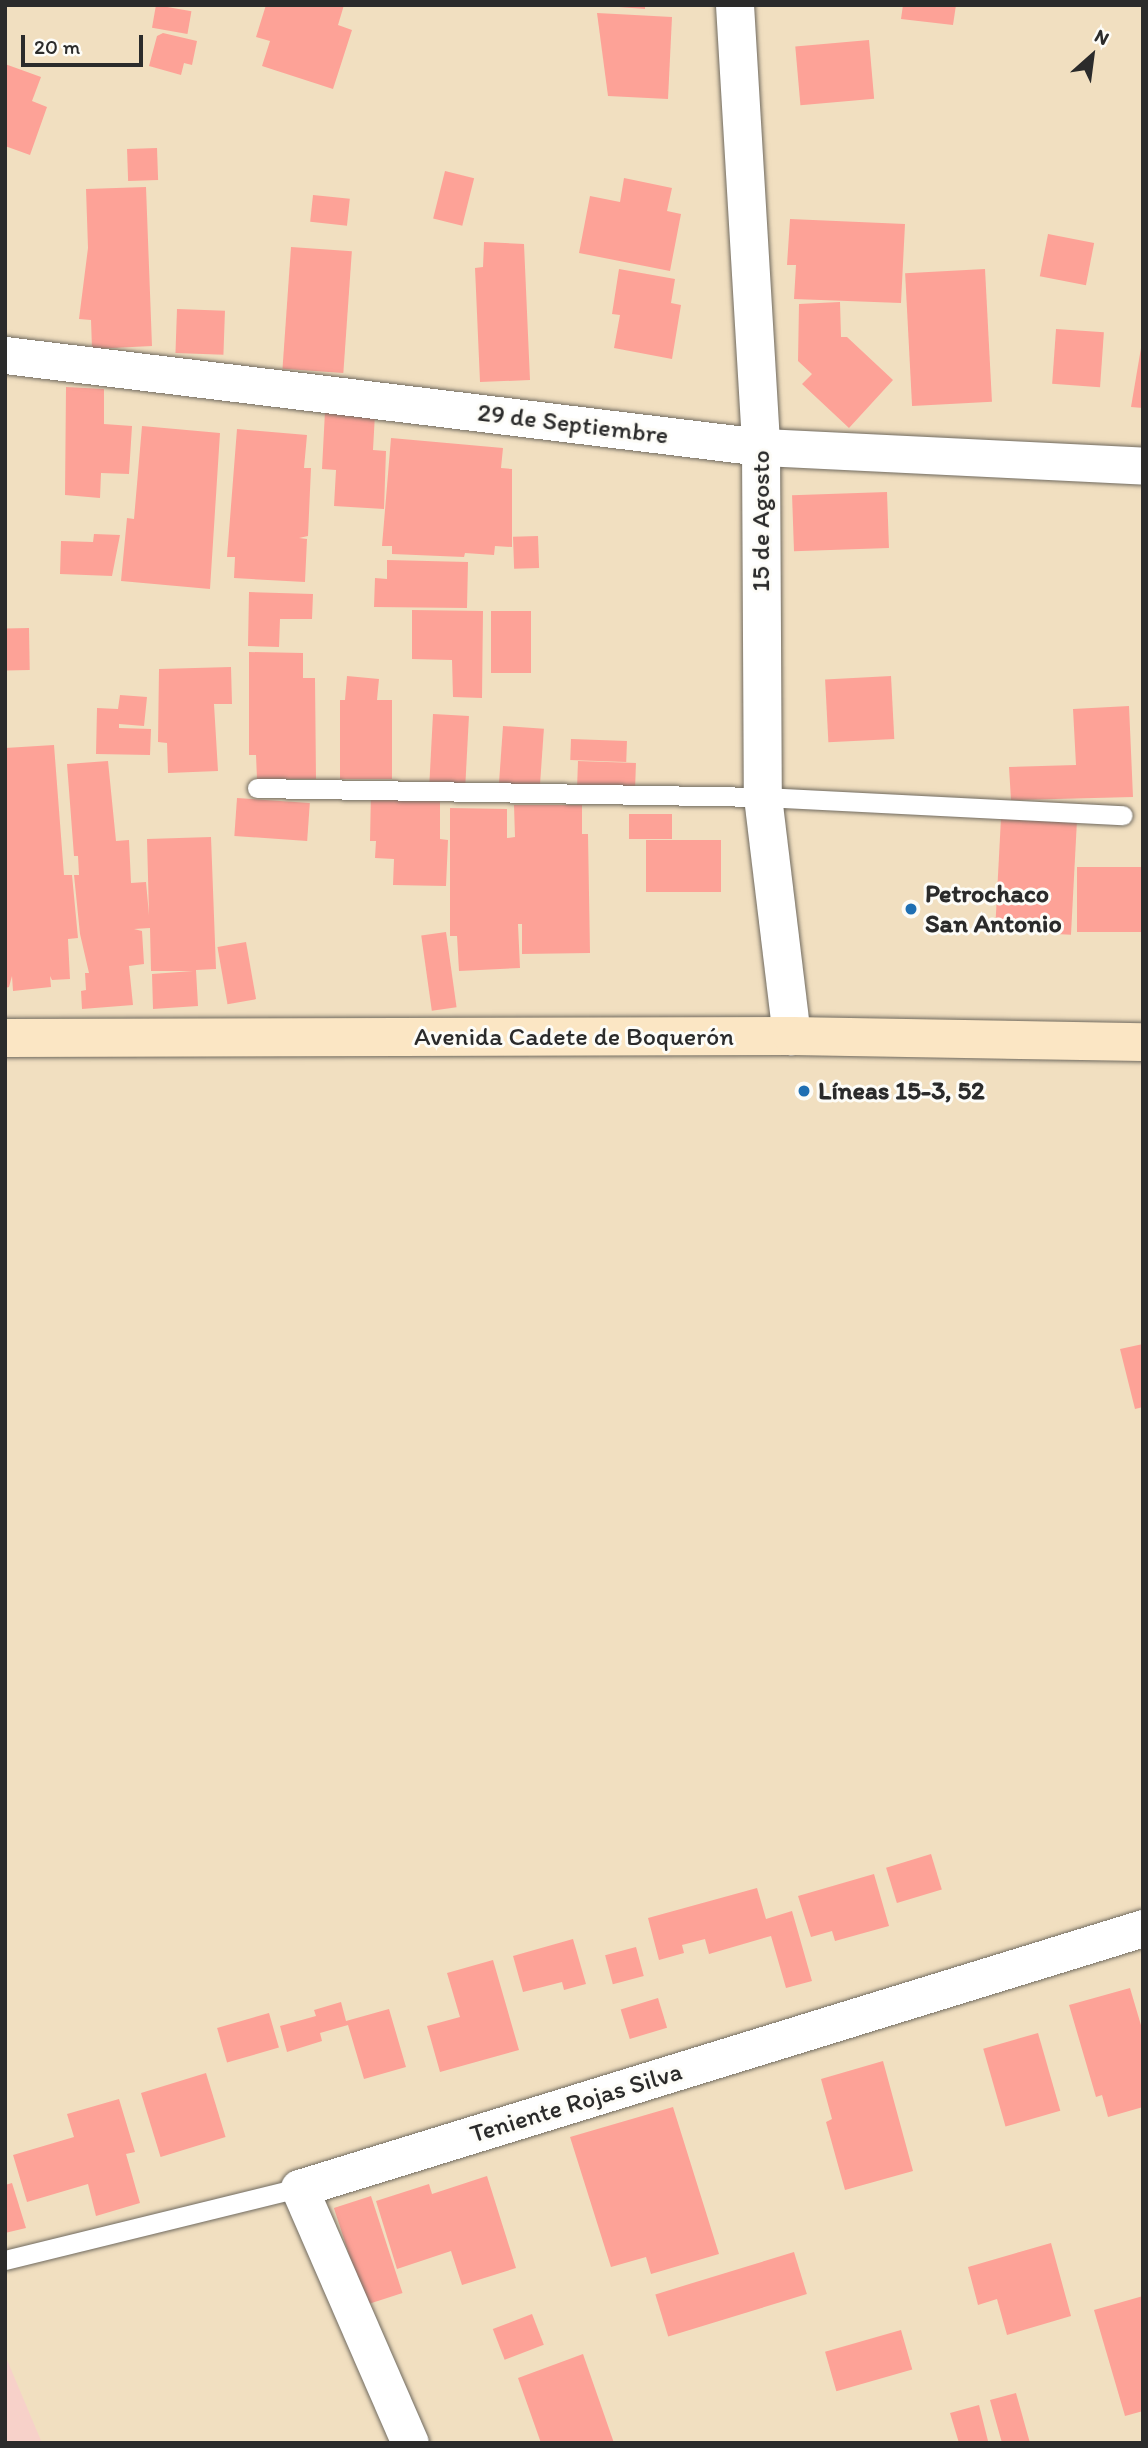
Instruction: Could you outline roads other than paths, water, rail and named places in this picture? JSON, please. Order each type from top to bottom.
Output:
[{"type":"main road","name":"Avenida Cadete de Boquerón","points":[[5,1038],[792,1036],[1143,1042]]},
{"type":"street","name":"15 de Agosto","points":[[735,5],[761,447],[763,797],[792,1036]]},
{"type":"street","name":"29 de Septiembre","points":[[5,355],[761,447],[1143,466]]},
{"type":"street","name":"Teniente Rojas Silva","points":[[299,2188],[1143,1928]]},
{"type":"street","points":[[299,2188],[400,2440]]},
{"type":"lane","points":[[257,788],[763,797],[1123,815]]},
{"type":"lane","name":"Teniente Rojas Silva","points":[[5,2260],[299,2188]]},
{"type":"place","name":"Petrochaco San Antonio","points":[[911,909]]},
{"type":"place","name":"Líneas 15-3, 52","points":[[804,1091]]}]
